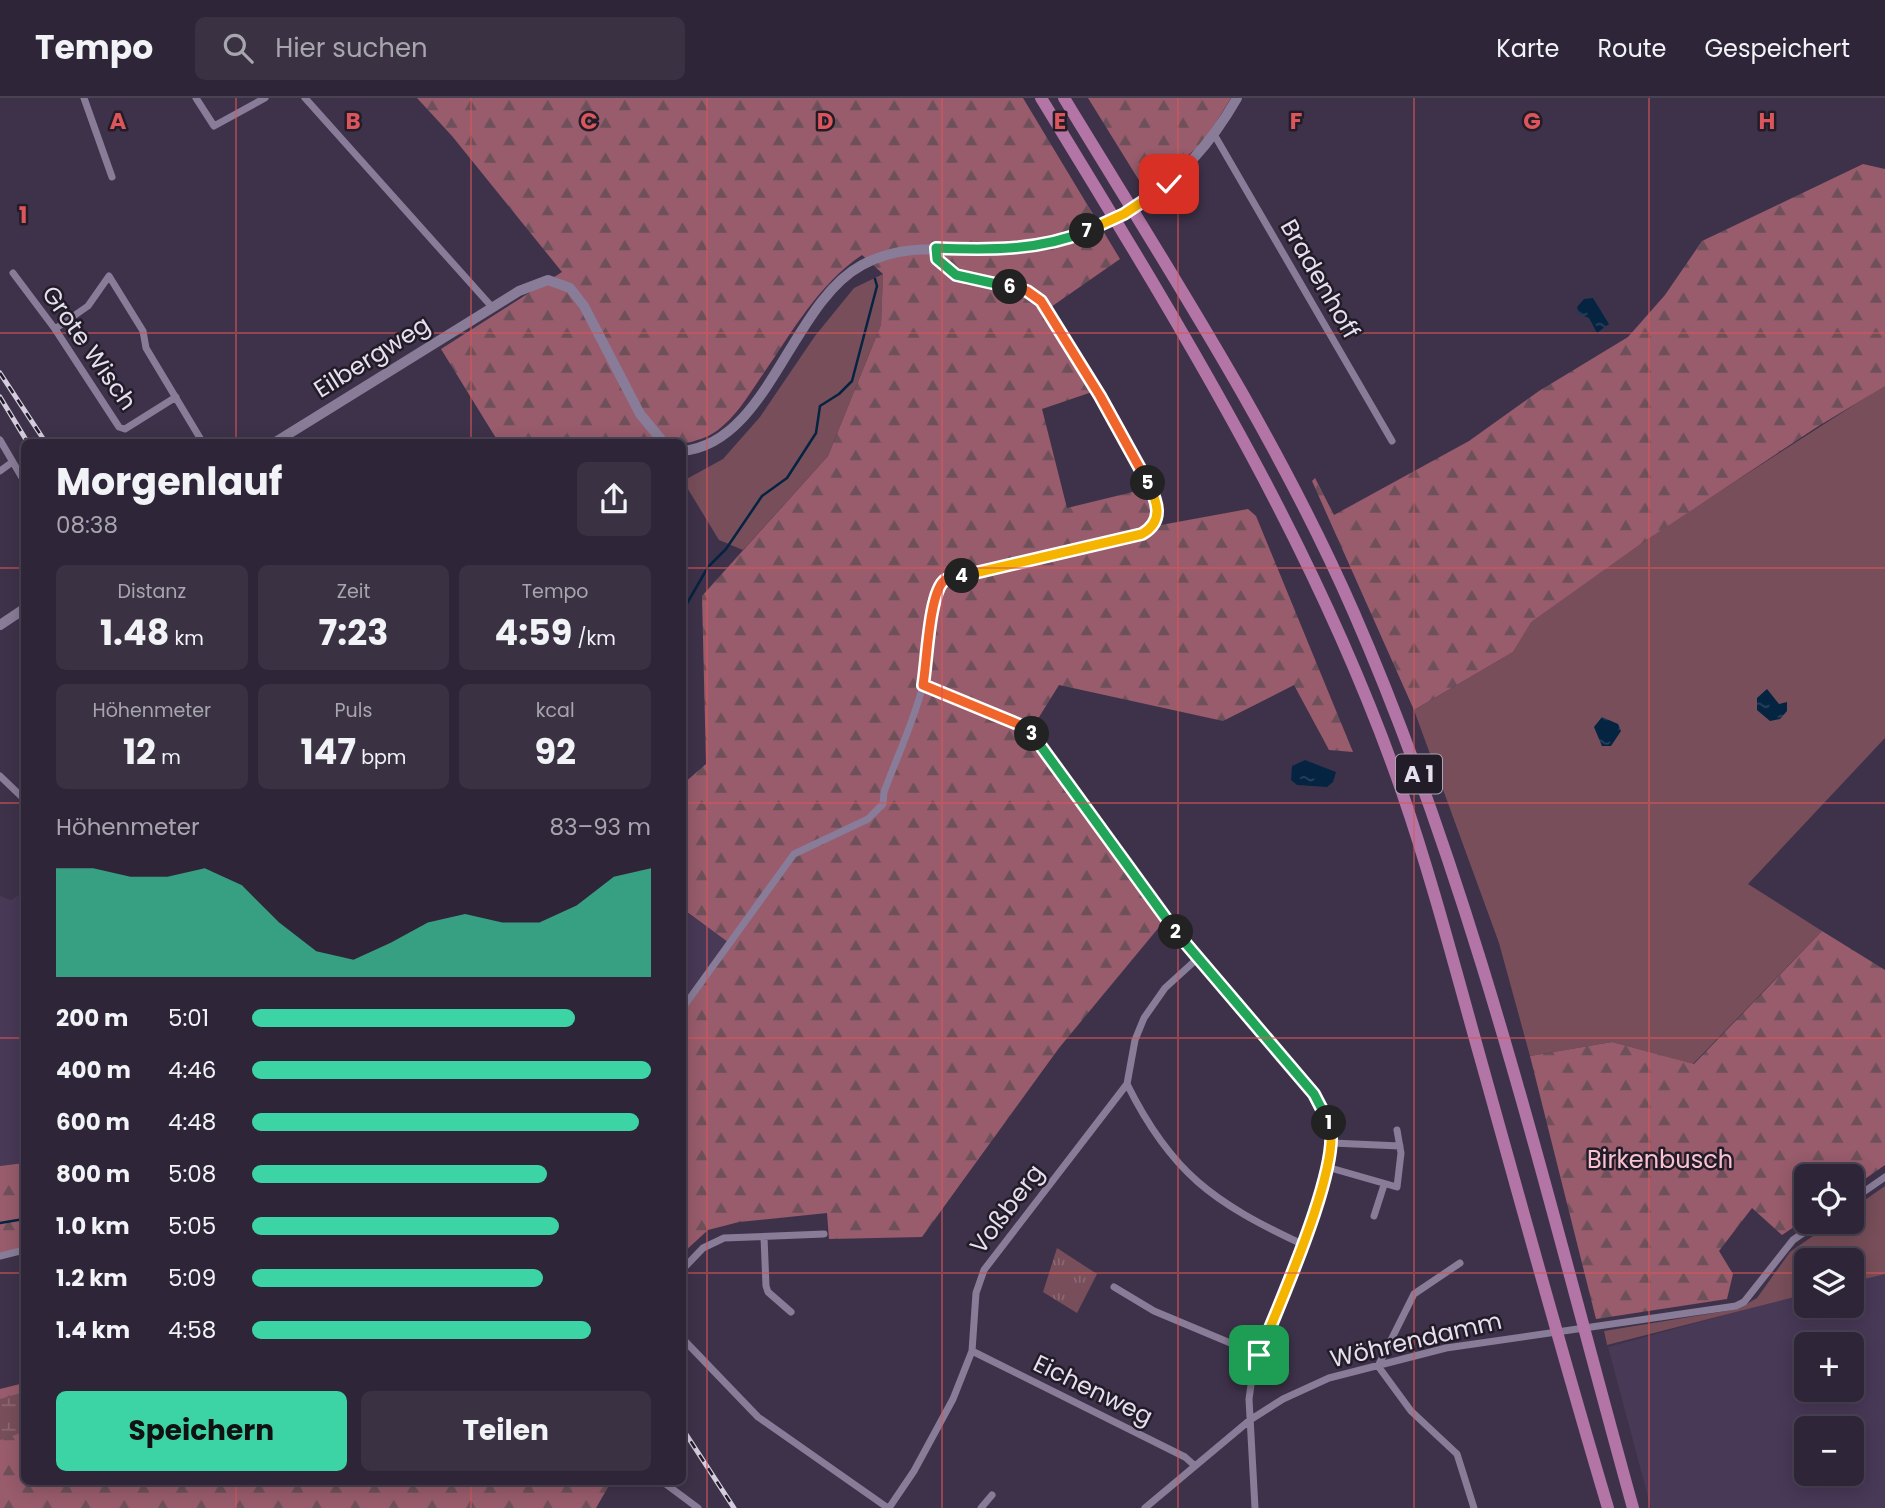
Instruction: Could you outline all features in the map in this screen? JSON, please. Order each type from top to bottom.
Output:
[{"type":"highway","name":"A 1","points":[[1041,98],[1239,429],[1310,572],[1368,705],[1401,791],[1444,929],[1608,1508]]},
{"type":"highway","name":"A 1","points":[[1064,98],[1258,416],[1354,612],[1422,783],[1466,919],[1633,1508]]},
{"type":"main road","points":[[686,450],[714,440],[751,408],[818,306],[848,274],[861,265],[901,250],[1004,249],[1082,233],[1124,214],[1157,193],[1184,171],[1215,136],[1237,98]]},
{"type":"main road","name":"Eilbergweg","points":[[280,439],[492,307],[534,283],[548,280],[564,284],[584,306],[632,401],[661,439]]},
{"type":"main road","points":[[0,625],[21,611]]},
{"type":"street","points":[[84,98],[112,177]]},
{"type":"street","points":[[196,98],[214,126],[265,98]]},
{"type":"street","points":[[305,98],[492,307]]},
{"type":"street","name":"Bradenhoff","points":[[1215,136],[1392,441]]},
{"type":"street","points":[[686,1003],[794,854],[868,819],[883,804],[884,792],[923,685],[931,606],[937,591],[946,580],[1142,534],[1153,527],[1158,517],[1158,505],[1151,490],[1100,396],[1041,301],[1027,291],[956,275],[937,259],[936,248]]},
{"type":"street","name":"Grote Wisch","points":[[13,273],[55,329],[119,427],[125,429],[176,397]]},
{"type":"street","points":[[55,329],[88,306],[109,276],[144,331],[146,348],[200,439]]},
{"type":"street","points":[[0,440],[21,476]]},
{"type":"street","points":[[0,471],[12,463]]},
{"type":"street","points":[[923,685],[1020,725],[1035,737],[1143,890],[1314,1094],[1332,1129],[1327,1167],[1302,1244],[1259,1355],[1249,1399],[1255,1508]]},
{"type":"street","points":[[0,776],[21,796]]},
{"type":"street","name":"Voßberg","points":[[888,1508],[940,1427],[972,1352],[976,1293],[984,1270],[1127,1084],[1135,1040],[1144,1018],[1165,988],[1198,958]]},
{"type":"street","points":[[1127,1084],[1155,1134],[1194,1181],[1236,1212],[1302,1244]]},
{"type":"street","points":[[1327,1167],[1384,1185],[1399,1185],[1400,1146],[1396,1130]]},
{"type":"street","points":[[1332,1143],[1400,1146]]},
{"type":"street","points":[[1864,1192],[1885,1177]]},
{"type":"street","points":[[1374,1216],[1384,1185]]},
{"type":"street","points":[[686,1266],[713,1242],[724,1238],[824,1234]]},
{"type":"street","name":"Wöhrendamm","points":[[1144,1508],[1250,1420],[1283,1399],[1329,1378],[1446,1348],[1736,1306],[1744,1302],[1793,1240],[1802,1234]]},
{"type":"street","points":[[764,1237],[768,1292],[791,1312]]},
{"type":"street","points":[[0,1255],[21,1251]]},
{"type":"street","points":[[1460,1263],[1414,1294],[1378,1366],[1410,1411],[1457,1454],[1474,1508]]},
{"type":"street","points":[[1114,1287],[1144,1306],[1259,1355]]},
{"type":"street","points":[[686,1343],[758,1417],[888,1508]]},
{"type":"street","name":"Eichenweg","points":[[972,1352],[1185,1457],[1194,1465]]},
{"type":"street","points":[[667,1485],[698,1508]]},
{"type":"street","points":[[981,1508],[992,1495]]},
{"type":"shaded area","points":[[21,894],[21,1163],[0,1166],[0,896],[11,900]]},
{"type":"shaded area","points":[[686,912],[727,941],[686,998]]},
{"type":"shaded area","points":[[1885,1273],[1885,1508],[1651,1508],[1608,1347],[1794,1296],[1794,1318],[1864,1318],[1864,1279]]},
{"type":"green space","points":[[417,98],[1023,98],[1120,259],[1051,307],[1095,391],[1042,409],[1067,508],[1145,489],[1161,525],[1248,509],[1256,516],[1353,752],[1329,750],[1294,685],[1223,721],[1059,685],[1031,730],[1165,920],[1059,1048],[922,1237],[829,1239],[827,1213],[739,1222],[708,1230],[686,1250],[686,1009],[732,945],[686,911],[686,781],[706,764],[702,596],[828,456],[881,325],[883,274],[862,255],[846,267],[817,297],[735,413],[718,430],[705,437],[686,443],[686,439],[497,439],[441,349],[562,272],[452,136]]},
{"type":"green space","points":[[1088,98],[1231,98],[1203,143],[1145,190]]},
{"type":"green space","points":[[1863,164],[1885,169],[1885,386],[1817,427],[1645,541],[1531,622],[1513,652],[1414,710],[1312,481],[1315,478],[1334,515],[1469,441],[1539,391],[1628,337],[1665,295],[1702,241]]},
{"type":"green space","points":[[883,274],[881,325],[828,456],[743,550],[719,540],[686,486],[686,479],[723,459],[760,417],[815,336],[854,288]]},
{"type":"green space","points":[[1885,385],[1885,738],[1748,884],[1822,931],[1693,1064],[1612,1042],[1530,1056],[1499,943],[1414,710],[1513,652],[1530,622],[1672,522]]},
{"type":"green space","name":"Birkenbusch","points":[[1822,931],[1885,970],[1885,1165],[1864,1180],[1864,1164],[1794,1164],[1794,1227],[1782,1235],[1752,1208],[1719,1251],[1733,1274],[1727,1299],[1596,1319],[1530,1056],[1612,1042],[1694,1064]]},
{"type":"green space","points":[[21,1163],[21,1251],[0,1256],[0,1166]]},
{"type":"green space","points":[[1885,1186],[1885,1274],[1864,1279],[1864,1248],[1796,1248],[1816,1234],[1864,1234],[1864,1201]]},
{"type":"green space","points":[[1057,1248],[1097,1274],[1077,1313],[1043,1292]]},
{"type":"green space","points":[[1794,1249],[1794,1297],[1607,1345],[1604,1331],[1738,1309],[1757,1298]]},
{"type":"green space","points":[[21,1384],[21,1485],[609,1485],[596,1508],[0,1508],[0,1389]]},
{"type":"green space","points":[[21,1393],[21,1433],[0,1440],[0,1399]]},
{"type":"water","points":[[1593,298],[1609,324],[1597,333],[1589,318],[1579,314],[1577,307],[1584,299]]},
{"type":"water","points":[[1767,689],[1779,704],[1787,702],[1787,711],[1780,719],[1770,721],[1757,710],[1757,698]]},
{"type":"water","points":[[1602,717],[1618,724],[1621,731],[1611,746],[1602,746],[1594,727]]},
{"type":"water","points":[[1305,760],[1336,772],[1333,782],[1327,787],[1297,785],[1291,780],[1292,766]]},
{"type":"waterway","points":[[686,605],[708,567],[726,549],[762,496],[787,478],[816,433],[820,406],[839,394],[852,381],[877,286],[875,279]]},
{"type":"waterway","points":[[0,1223],[21,1220]]},
{"type":"railway","points":[[0,373],[43,439]]},
{"type":"railway","points":[[0,397],[26,439]]},
{"type":"railway","points":[[686,1434],[734,1508]]},
{"type":"route","points":[[1169,184],[1140,205],[1105,224],[1063,239],[996,250],[936,248],[937,259],[956,275],[1018,288],[1041,301],[1100,396],[1151,490],[1158,505],[1158,517],[1153,527],[1142,534],[946,580],[937,591],[931,606],[930,640],[923,685],[1020,725],[1035,737],[1162,915],[1322,1105],[1332,1129],[1331,1154],[1311,1219],[1259,1355]]}]
